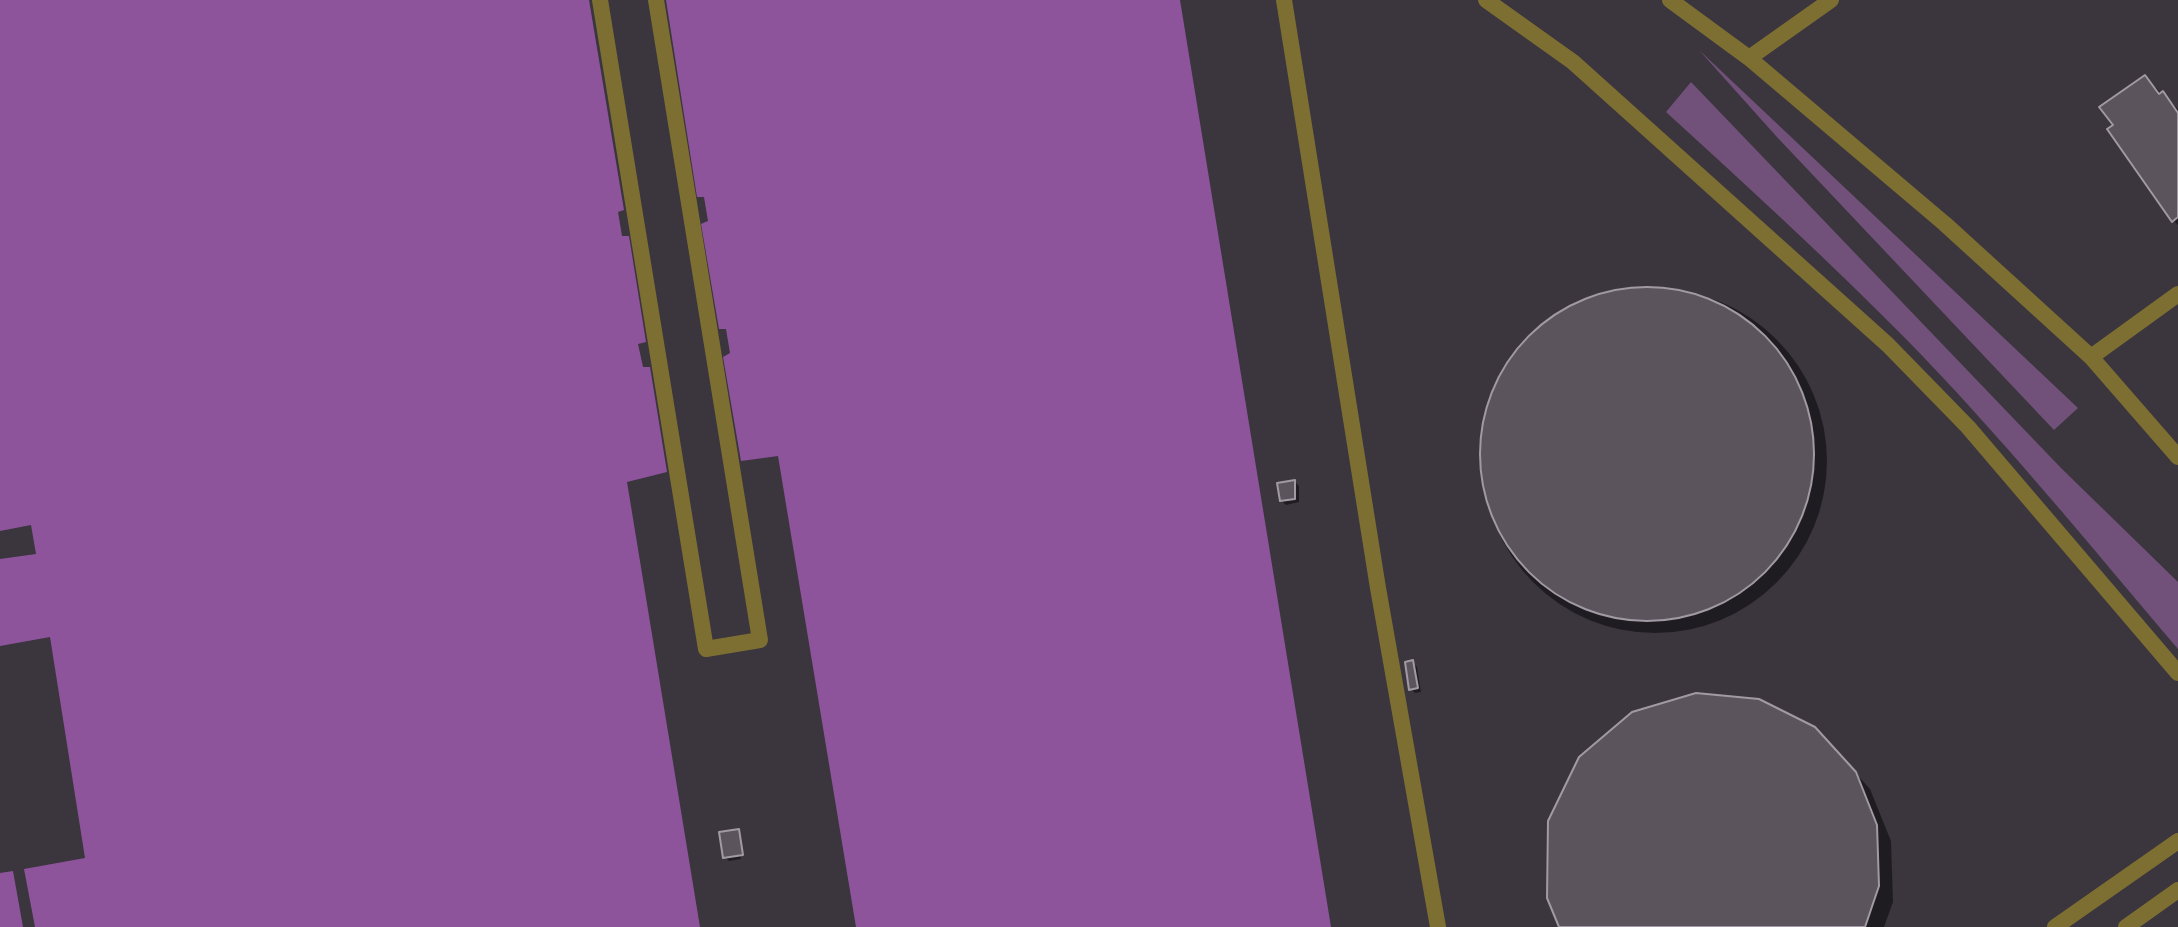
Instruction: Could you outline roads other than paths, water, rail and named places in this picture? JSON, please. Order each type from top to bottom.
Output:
[{"type":"lane","points":[[600,0],[706,649],[760,640],[656,0]]},
{"type":"lane","points":[[1284,0],[1378,588],[1438,927]]},
{"type":"lane","points":[[1486,0],[1573,62],[1888,345],[1968,427],[2178,673]]},
{"type":"lane","points":[[1670,0],[1749,58],[1945,224],[2091,357],[2178,457]]},
{"type":"lane","points":[[1749,58],[1831,0]]},
{"type":"lane","points":[[2091,357],[2178,294]]},
{"type":"lane","points":[[2055,927],[2178,841]]},
{"type":"lane","points":[[2126,927],[2178,890]]}]
